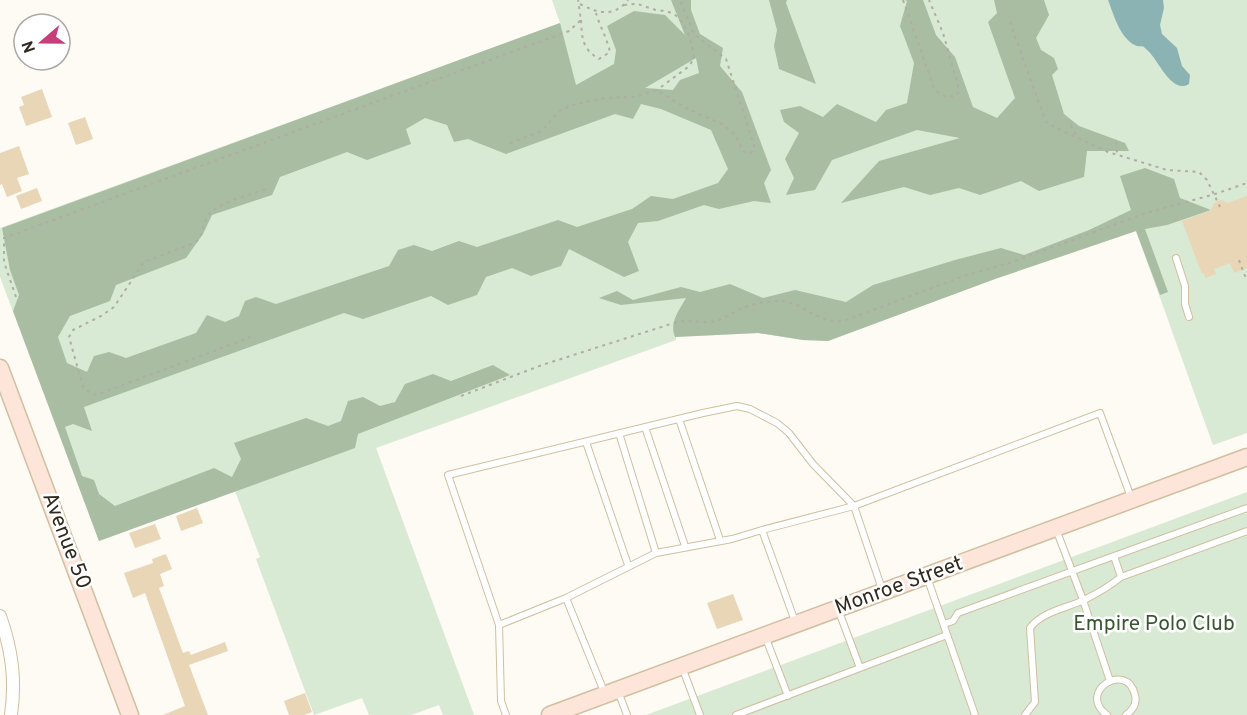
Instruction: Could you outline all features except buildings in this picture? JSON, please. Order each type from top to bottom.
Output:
[{"type":"main road","name":"Avenue 50","points":[[0,368],[130,715]]},
{"type":"main road","name":"Monroe Street","points":[[550,715],[1247,459]]},
{"type":"street","points":[[0,616],[14,676],[11,715]]},
{"type":"lane","points":[[1176,258],[1185,286],[1185,304],[1189,317]]},
{"type":"lane","points":[[506,715],[501,701],[499,625],[448,475],[736,406],[764,416],[789,433],[813,464],[854,506],[883,592]]},
{"type":"lane","points":[[499,625],[566,598],[656,553],[720,540],[854,506],[1100,412],[1132,500]]},
{"type":"lane","points":[[679,419],[720,540]]},
{"type":"lane","points":[[645,427],[685,546]]},
{"type":"lane","points":[[619,433],[656,553]]},
{"type":"lane","points":[[585,441],[628,565]]},
{"type":"lane","points":[[944,624],[953,621],[958,613],[1247,508]]},
{"type":"lane","points":[[1055,528],[1083,600],[1110,681]]},
{"type":"lane","points":[[762,530],[796,624]]},
{"type":"lane","points":[[1025,715],[1035,702],[1030,628],[1035,621],[1107,588],[1121,577],[1247,531]]},
{"type":"lane","points":[[1114,556],[1121,577]]},
{"type":"lane","points":[[927,576],[975,715]]},
{"type":"lane","points":[[566,598],[611,693],[627,715]]},
{"type":"lane","points":[[838,609],[860,668]]},
{"type":"lane","points":[[736,715],[947,635]]},
{"type":"lane","points":[[765,636],[788,696]]},
{"type":"lane","points":[[682,666],[700,715]]},
{"type":"lane","points":[[1107,715],[1100,708],[1098,695],[1100,689],[1110,681],[1122,680],[1135,692],[1135,704],[1126,715]]},
{"type":"path","points":[[624,5],[628,0]]},
{"type":"path","points":[[657,90],[686,108],[724,125],[735,135],[744,152],[750,153],[753,150],[750,132],[726,60],[694,34],[680,0]]},
{"type":"path","points":[[903,0],[934,88],[943,96],[952,97],[957,95],[959,89],[943,33],[929,0]]},
{"type":"path","points":[[579,2],[582,38],[589,53],[599,59],[610,52],[607,38],[596,13]]},
{"type":"path","points":[[510,143],[542,131],[559,111],[572,105],[605,98],[635,97],[657,90],[688,67],[694,59],[693,48],[683,25],[672,13],[653,10],[638,3],[624,5],[610,12],[596,13],[579,2]]},
{"type":"path","points":[[16,297],[4,262],[4,238],[569,31],[581,20]]},
{"type":"path","points":[[1010,22],[1045,120],[1053,128],[1119,155],[1167,170],[1198,172],[1207,180],[1220,207]]},
{"type":"path","points":[[1071,125],[1077,138]]},
{"type":"path","points":[[1116,142],[1119,155]]},
{"type":"path","points":[[460,396],[542,365],[677,322],[687,320],[712,322],[745,307],[770,302],[786,301],[826,320],[843,321],[967,275],[1009,264],[1146,213],[1215,195],[1247,183]]},
{"type":"path","points":[[251,337],[96,394],[83,387],[69,337],[73,330],[101,316],[114,306],[144,262],[199,241],[205,222],[215,209],[266,189]]},
{"type":"path","points":[[1239,260],[1245,276],[1247,275]]},
{"type":"green space","points":[[552,0],[1247,0],[1247,433],[1213,445],[1136,231],[995,279],[828,341],[803,340],[758,333],[676,337],[676,340],[376,448],[474,715],[443,715],[439,705],[411,715],[369,715],[362,698],[314,715],[256,559],[260,557],[235,491],[99,541],[0,277],[0,228],[560,23]]},
{"type":"green space","points":[[671,0],[691,0],[691,10],[700,34],[723,48],[720,66],[742,92],[771,170],[764,183],[771,203],[754,201],[719,209],[704,205],[658,221],[638,223],[628,242],[639,271],[624,277],[569,249],[561,266],[531,276],[512,268],[486,277],[477,295],[448,305],[431,296],[363,319],[344,313],[84,407],[92,431],[73,424],[65,427],[82,476],[94,480],[99,494],[115,506],[214,468],[232,477],[241,459],[234,443],[306,418],[328,426],[341,421],[348,401],[363,397],[380,406],[395,402],[405,384],[433,374],[451,381],[493,365],[510,375],[358,434],[355,448],[99,541],[13,311],[19,295],[10,270],[2,228],[560,23],[576,85],[614,64],[616,50],[607,26],[634,11],[665,15],[685,35]],"holes":[[[696,58],[699,73],[680,80],[673,90],[645,88]],[[641,104],[661,109],[711,130],[728,169],[718,183],[673,199],[651,196],[632,209],[577,227],[558,220],[477,247],[459,241],[432,251],[414,245],[398,250],[389,266],[276,304],[256,297],[245,301],[239,316],[225,322],[207,315],[196,333],[126,358],[109,352],[94,356],[87,372],[67,363],[58,337],[70,316],[110,301],[116,285],[186,258],[203,234],[212,215],[272,195],[280,177],[347,152],[367,160],[411,144],[406,129],[425,118],[447,125],[454,142],[468,139],[506,154],[615,114],[633,119]]]},
{"type":"green space","points":[[769,0],[787,0],[786,3],[816,84],[779,69],[774,46],[777,30]]},
{"type":"green space","points":[[905,0],[923,0],[936,35],[955,57],[973,107],[997,118],[1015,98],[988,22],[997,13],[994,0],[1044,0],[1049,15],[1036,38],[1041,50],[1054,58],[1058,69],[1052,75],[1064,114],[1079,126],[1125,143],[1129,151],[1087,151],[1084,177],[1039,191],[1021,181],[980,195],[959,188],[930,195],[904,187],[841,203],[879,161],[960,138],[917,130],[832,160],[815,190],[786,195],[794,178],[785,159],[799,133],[784,122],[780,110],[800,106],[823,117],[837,104],[876,122],[886,110],[907,103],[914,63],[900,26],[907,1]]},
{"type":"green space","points":[[1145,168],[1174,179],[1180,198],[1211,210],[1167,225],[1145,229],[1168,292],[1160,295],[1136,231],[995,279],[828,341],[803,340],[758,333],[675,337],[674,321],[686,298],[621,305],[599,298],[617,291],[633,300],[681,287],[700,292],[730,284],[763,298],[795,290],[846,302],[873,285],[955,260],[1001,248],[1024,255],[1089,230],[1131,210],[1120,176]]},
{"type":"green space","name":"Empire Polo Club","points":[[1247,492],[1247,715],[646,715]]},
{"type":"water","points":[[1108,0],[1163,0],[1164,8],[1160,25],[1162,34],[1177,48],[1182,66],[1190,75],[1189,84],[1182,86],[1176,84],[1165,74],[1145,48],[1135,45],[1126,38]]}]
